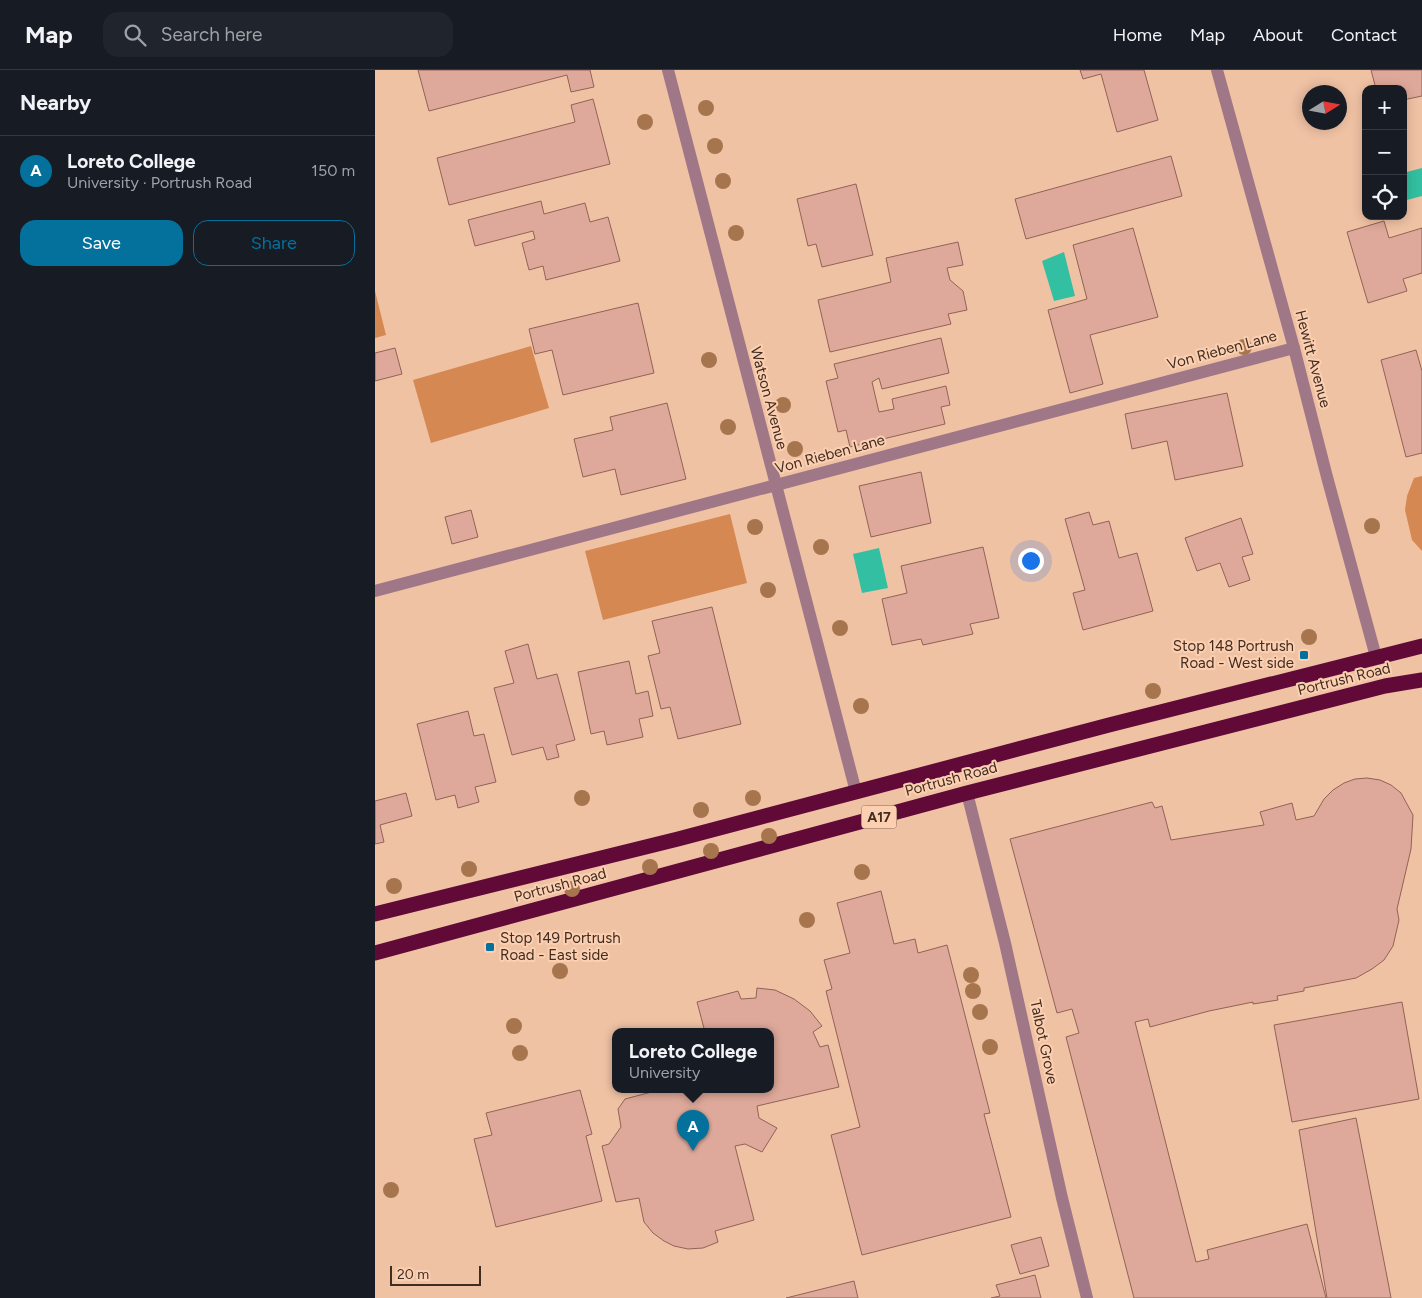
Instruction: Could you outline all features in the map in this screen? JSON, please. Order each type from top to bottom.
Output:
[{"type":"highway","name":"Portrush Road","points":[[375,914],[678,839],[1100,727],[1422,646]]},
{"type":"highway","name":"Portrush Road","points":[[375,954],[967,792],[1375,689],[1422,680]]},
{"type":"street","name":"Watson Avenue","points":[[668,70],[856,792]]},
{"type":"street","name":"Hewitt Avenue","points":[[1217,70],[1294,348],[1376,657]]},
{"type":"street","name":"Von Rieben Lane","points":[[375,591],[1294,348]]},
{"type":"street","name":"Talbot Grove","points":[[967,792],[1087,1298]]},
{"type":"shaded area","points":[[375,291],[386,335],[375,338]]},
{"type":"shaded area","points":[[531,346],[549,408],[431,443],[413,380]]},
{"type":"shaded area","points":[[1422,476],[1422,551],[1412,540],[1405,510],[1407,496],[1414,478]]},
{"type":"shaded area","points":[[730,514],[747,583],[603,620],[585,551]]},
{"type":"water","points":[[1422,168],[1422,196],[1407,200],[1407,172]]},
{"type":"water","points":[[1064,252],[1075,296],[1054,301],[1042,261]]},
{"type":"water","points":[[879,548],[888,588],[862,593],[853,554]]},
{"type":"building","points":[[418,70],[590,70],[594,87],[571,92],[567,75],[429,111]]},
{"type":"building","points":[[1080,70],[1144,70],[1158,120],[1117,132],[1101,74],[1083,79]]},
{"type":"building","points":[[1371,70],[1422,70],[1422,96],[1407,99],[1407,85],[1375,85]]},
{"type":"building","points":[[593,99],[610,164],[449,205],[437,158],[575,122],[571,105]]},
{"type":"building","points":[[1171,156],[1182,196],[1026,239],[1015,199]]},
{"type":"building","points":[[856,184],[873,255],[822,267],[816,244],[808,246],[797,199]]},
{"type":"building","points":[[541,201],[544,214],[585,203],[590,222],[608,217],[620,261],[546,280],[543,266],[529,270],[522,243],[535,239],[533,231],[475,246],[468,220]]},
{"type":"building","points":[[1384,221],[1389,238],[1422,228],[1422,273],[1403,279],[1407,291],[1368,303],[1347,232]]},
{"type":"building","points":[[1133,228],[1158,317],[1090,335],[1103,384],[1070,393],[1048,310],[1087,299],[1073,245]]},
{"type":"building","points":[[958,242],[963,265],[947,268],[950,280],[963,291],[967,310],[948,314],[951,324],[830,352],[818,300],[891,282],[886,258]]},
{"type":"building","points":[[638,303],[654,373],[563,395],[552,350],[535,354],[529,329]]},
{"type":"building","points":[[941,338],[949,373],[882,389],[879,378],[872,382],[879,412],[894,409],[892,399],[946,386],[950,405],[941,407],[945,424],[850,447],[846,430],[838,432],[826,381],[838,378],[834,364]]},
{"type":"building","points":[[395,348],[402,374],[375,381],[375,353]]},
{"type":"building","points":[[1416,350],[1422,371],[1422,453],[1406,457],[1381,360]]},
{"type":"building","points":[[1227,393],[1243,466],[1175,480],[1167,441],[1132,449],[1125,414]]},
{"type":"building","points":[[667,403],[686,479],[621,495],[615,469],[583,477],[574,439],[613,430],[610,417]]},
{"type":"building","points":[[921,472],[931,523],[871,537],[859,486]]},
{"type":"building","points":[[471,510],[478,537],[452,544],[445,517]]},
{"type":"building","points":[[1089,512],[1093,525],[1109,521],[1119,558],[1137,553],[1153,611],[1083,630],[1073,593],[1085,590],[1065,519]]},
{"type":"building","points":[[1241,518],[1253,554],[1242,557],[1250,580],[1229,587],[1220,563],[1197,571],[1185,538]]},
{"type":"building","points":[[983,547],[999,618],[970,624],[973,634],[923,645],[921,639],[892,645],[882,599],[907,593],[901,566]]},
{"type":"building","points":[[712,607],[741,724],[678,739],[670,707],[661,709],[648,656],[660,653],[652,621]]},
{"type":"building","points":[[528,644],[537,679],[557,674],[575,740],[556,745],[559,757],[547,760],[543,747],[512,755],[494,688],[514,683],[505,651]]},
{"type":"building","points":[[629,661],[636,694],[648,691],[653,716],[639,719],[643,737],[607,745],[604,731],[591,734],[578,672]]},
{"type":"building","points":[[468,711],[474,736],[484,734],[496,782],[475,787],[479,802],[458,808],[455,795],[436,800],[417,724]]},
{"type":"building","points":[[1355,779],[1380,780],[1391,785],[1401,793],[1413,815],[1411,849],[1397,909],[1399,920],[1393,946],[1384,960],[1356,978],[1304,988],[1304,991],[1277,996],[1278,1000],[1253,1004],[1253,1002],[1209,1011],[1150,1027],[1148,1019],[1135,1022],[1196,1262],[1209,1259],[1207,1250],[1307,1224],[1326,1298],[1134,1298],[1066,1037],[1079,1033],[1072,1009],[1057,1013],[1010,839],[1152,802],[1155,808],[1162,806],[1171,840],[1264,825],[1260,812],[1292,803],[1296,820],[1314,816],[1324,799],[1344,783]]},
{"type":"building","points":[[406,793],[412,816],[380,825],[384,842],[375,844],[375,801]]},
{"type":"building","points":[[881,891],[894,944],[915,939],[918,953],[947,945],[990,1113],[984,1114],[1011,1217],[862,1255],[831,1135],[860,1127],[826,991],[832,989],[824,960],[850,953],[837,903]]},
{"type":"building","points":[[757,988],[775,990],[794,999],[810,1011],[822,1026],[813,1032],[820,1047],[828,1045],[839,1087],[757,1106],[759,1118],[777,1128],[762,1152],[745,1144],[735,1146],[754,1220],[715,1231],[718,1242],[703,1248],[688,1249],[674,1246],[653,1233],[644,1222],[639,1198],[616,1202],[602,1146],[609,1144],[621,1127],[618,1109],[625,1099],[648,1093],[774,1093],[774,1028],[704,1028],[697,1002],[738,991],[741,999],[756,998]]},
{"type":"building","points":[[1402,1002],[1419,1099],[1292,1122],[1274,1025]]},
{"type":"building","points":[[580,1090],[592,1134],[586,1136],[602,1201],[496,1227],[474,1139],[492,1135],[486,1113]]},
{"type":"building","points":[[1356,1118],[1391,1298],[1327,1298],[1299,1130]]},
{"type":"building","points":[[1041,1237],[1049,1266],[1020,1274],[1011,1245]]},
{"type":"building","points":[[1035,1275],[1041,1298],[991,1298],[1000,1296],[996,1285]]},
{"type":"building","points":[[854,1281],[858,1298],[786,1298]]},
{"type":"place","name":"Stop 148 Portrush Road - West side","points":[[1304,655]]},
{"type":"place","name":"Stop 149 Portrush Road - East side","points":[[490,947]]},
{"type":"place","name":"Loreto College","points":[[693,1151]]}]
